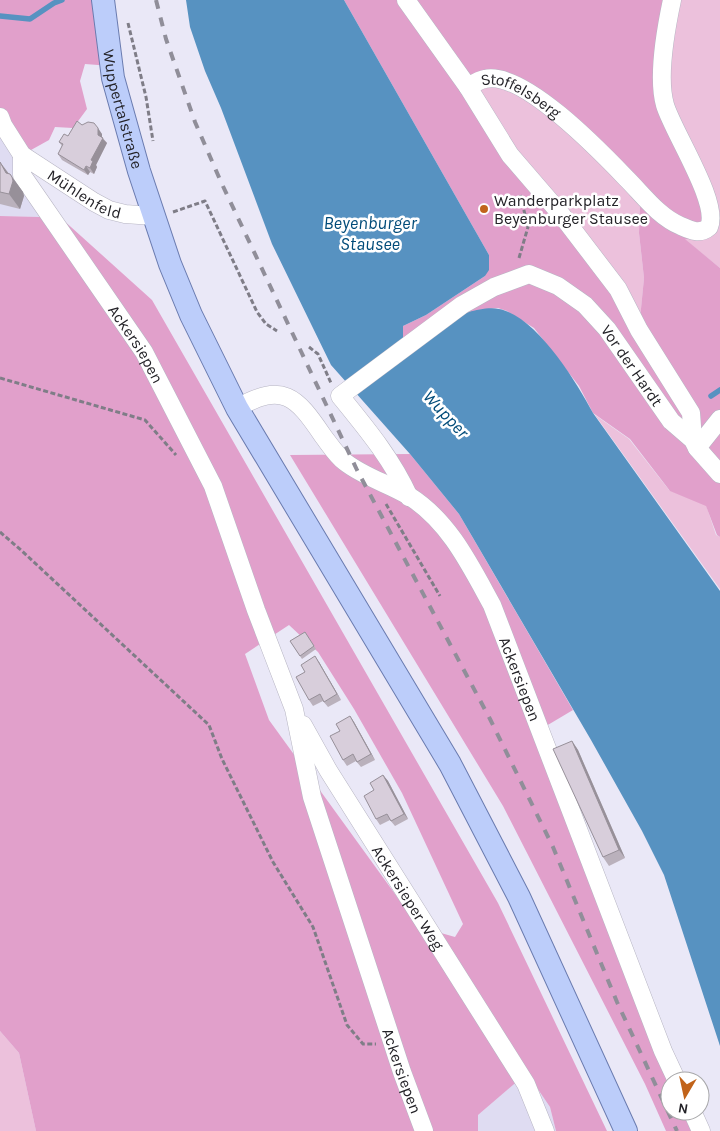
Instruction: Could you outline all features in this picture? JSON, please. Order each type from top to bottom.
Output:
[{"type":"main road","name":"Wuppertalstraße","points":[[103,0],[113,78],[139,171],[162,214],[191,315],[237,408],[450,764],[519,897],[626,1131]]},
{"type":"street","points":[[406,0],[468,87]]},
{"type":"street","name":"Stoffelsberg","points":[[672,0],[664,44],[662,76],[665,104],[674,126],[696,161],[715,202],[714,220],[702,232],[692,231],[678,225],[663,215],[595,146],[533,95],[501,79],[484,79],[468,87],[510,155],[560,213],[618,289],[640,330],[691,413],[695,444]]},
{"type":"street","name":"Mühlenfeld","points":[[0,117],[22,155],[94,202],[110,210],[125,214],[162,214]]},
{"type":"street","name":"Mühlenfeld","points":[[22,155],[22,175],[47,209]]},
{"type":"street","name":"Ackersiepen","points":[[47,209],[144,352],[213,486],[256,610],[294,709],[312,797],[402,1072],[424,1131]]},
{"type":"street","name":"Vor der Hardt","points":[[345,392],[419,335],[462,305],[494,287],[529,274],[558,286],[584,305],[607,329],[671,421],[695,444],[720,474]]},
{"type":"street","points":[[345,392],[382,448],[409,496]]},
{"type":"street","name":"Ackersiepen","points":[[237,408],[254,398],[271,394],[292,399],[308,414],[343,460],[357,470],[409,496],[428,512],[462,551],[492,604],[659,1042],[672,1071]]},
{"type":"street","points":[[695,444],[720,419]]},
{"type":"street","name":"Ackersieper Weg","points":[[294,709],[328,770],[526,1084],[545,1131]]},
{"type":"path","points":[[128,22],[146,97],[154,149]]},
{"type":"path","points":[[519,191],[528,227],[519,258]]},
{"type":"path","points":[[162,214],[205,201],[257,312],[266,324],[277,331]]},
{"type":"path","points":[[309,346],[318,354],[332,385],[345,392]]},
{"type":"path","points":[[0,378],[145,420],[182,462]]},
{"type":"path","points":[[369,476],[440,596]]},
{"type":"path","points":[[0,532],[209,725],[222,759],[273,862],[313,927],[347,1025],[363,1044],[394,1045]]},
{"type":"shaded area","points":[[0,0],[103,0],[111,66],[85,64],[80,81],[87,109],[73,128],[55,127],[49,140],[22,155],[0,117]]},
{"type":"shaded area","points":[[344,0],[672,0],[658,62],[711,208],[690,239],[685,239],[720,268],[720,537],[717,535],[706,506],[670,491],[630,439],[593,413],[579,386],[534,328],[507,311],[498,308],[480,310],[413,345],[403,337],[403,326],[426,315],[485,276],[489,255]],"holes":[[[516,86],[565,119],[640,203],[639,233],[644,278],[639,329],[468,87]]]},
{"type":"shaded area","points":[[672,0],[720,0],[720,268],[683,238],[694,238],[670,125]]},
{"type":"shaded area","points":[[484,79],[533,95],[640,203],[639,233],[644,278],[639,330],[468,87]]},
{"type":"shaded area","points":[[0,117],[29,180],[51,209],[40,217],[0,216]]},
{"type":"shaded area","points":[[51,209],[152,300],[498,903],[607,1131],[556,1131],[550,1107],[527,1073],[478,1115],[478,1131],[36,1131],[19,1053],[0,1031],[0,216],[40,217]],"holes":[[[289,625],[318,652],[354,709],[402,793],[463,924],[455,937],[434,931],[403,905],[269,720],[245,654]]]},
{"type":"shaded area","points":[[595,415],[629,439],[669,490],[706,505],[716,535],[720,537],[720,589]]},
{"type":"shaded area","points":[[410,454],[459,514],[573,710],[536,732],[666,1071],[660,1071],[660,1118],[645,1084],[503,806],[290,455]]},
{"type":"shaded area","points":[[0,1031],[19,1053],[36,1131],[0,1131]]},
{"type":"shaded area","points":[[527,1072],[550,1107],[556,1131],[478,1131],[478,1115]]},
{"type":"shaded area","points":[[662,1121],[691,1121],[696,1131],[666,1131]]},
{"type":"water","name":"Beyenburger Stausee","points":[[186,0],[344,0],[489,255],[489,270],[485,276],[426,315],[403,326],[403,337],[413,345],[462,314],[495,308],[513,314],[527,324],[541,337],[566,368],[593,413],[720,591],[720,1046],[664,875],[642,831],[591,740],[459,514],[410,454],[331,365],[272,244],[221,108],[205,71],[190,27]]},
{"type":"building","points":[[77,121],[82,125],[88,122],[94,123],[98,128],[98,135],[103,138],[91,160],[93,161],[90,168],[86,166],[84,170],[58,154],[63,144],[59,142],[64,134],[68,136]]},
{"type":"building","points":[[0,162],[6,173],[12,177],[13,181],[9,194],[0,192]]},
{"type":"building","points":[[305,632],[314,646],[300,656],[290,641]]},
{"type":"building","points":[[315,656],[337,694],[324,702],[320,694],[309,700],[296,677],[305,672],[301,665]]},
{"type":"building","points":[[350,716],[371,754],[357,762],[353,754],[343,760],[330,736],[340,731],[336,724]]},
{"type":"building","points":[[572,741],[619,850],[603,857],[553,749]]},
{"type":"building","points":[[383,775],[404,814],[391,821],[387,814],[376,819],[364,796],[374,790],[370,783]]},
{"type":"waterway","points":[[0,16],[30,19],[54,3],[62,0]]},
{"type":"waterway","points":[[711,396],[720,390]]},
{"type":"railway","points":[[156,0],[166,39],[195,122],[221,182],[357,470],[490,719],[553,847],[617,1002],[677,1131]]},
{"type":"place","name":"Wanderparkplatz Beyenburger Stausee","points":[[484,209]]},
{"type":"water label","name":"Wupper","points":[[446,414]]}]
